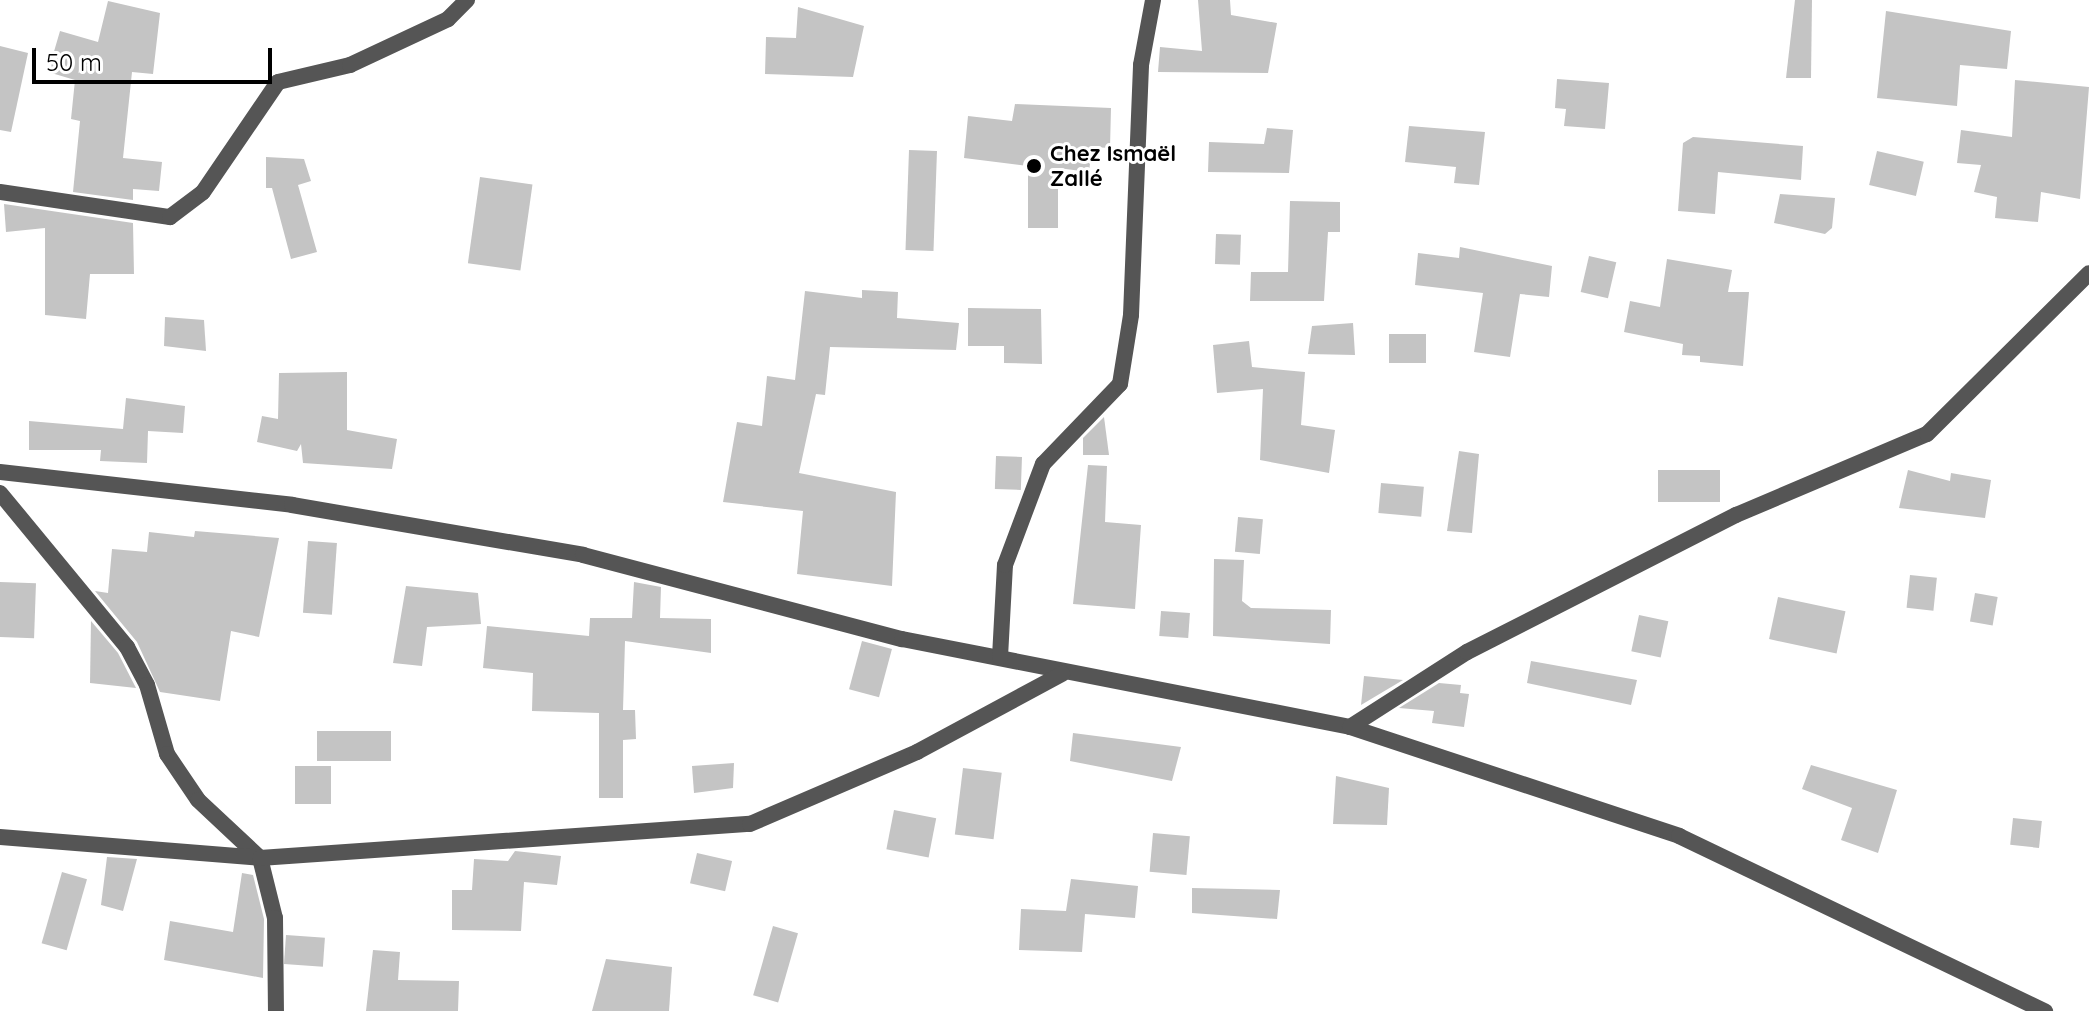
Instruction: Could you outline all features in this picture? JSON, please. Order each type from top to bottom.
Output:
[{"type":"street","points":[[0,192],[170,217],[203,192],[278,82],[350,65],[448,19],[467,0]]},
{"type":"street","points":[[1000,657],[1005,565],[1043,464],[1120,384],[1131,315],[1141,65],[1153,0]]},
{"type":"street","points":[[1350,727],[1467,652],[1566,601],[1736,515],[1927,434],[2089,273]]},
{"type":"street","points":[[0,472],[292,505],[583,555],[1062,674],[1147,681],[1350,727],[1679,836],[2037,1009]]},
{"type":"street","points":[[0,493],[127,647],[147,685],[167,754],[198,800],[260,858],[275,918],[276,1011]]},
{"type":"street","points":[[0,837],[260,858],[750,824],[917,752],[1062,674]]},
{"type":"building","points":[[1198,0],[1230,0],[1231,15],[1277,23],[1268,73],[1158,72],[1160,47],[1202,51]]},
{"type":"building","points":[[1795,0],[1812,0],[1811,78],[1786,78]]},
{"type":"building","points":[[108,1],[160,13],[153,74],[132,72],[123,158],[162,162],[159,191],[133,189],[133,200],[73,192],[80,121],[71,119],[75,80],[48,72],[60,31],[98,42]]},
{"type":"building","points":[[798,7],[864,26],[853,77],[765,74],[766,37],[796,38]]},
{"type":"building","points":[[1886,11],[2011,31],[2007,69],[1960,65],[1957,106],[1877,98]]},
{"type":"building","points":[[0,46],[28,53],[11,132],[0,130]]},
{"type":"building","points":[[1557,79],[1609,83],[1605,129],[1564,126],[1566,109],[1555,108]]},
{"type":"building","points":[[2015,80],[2089,87],[2080,199],[2041,192],[2038,222],[1995,218],[1997,197],[1974,192],[1981,165],[1957,163],[1961,130],[2012,137]]},
{"type":"building","points":[[1015,104],[1111,108],[1110,148],[1092,147],[1089,172],[1058,168],[1058,228],[1028,228],[1028,166],[964,158],[968,116],[1012,121]]},
{"type":"building","points":[[1409,126],[1485,132],[1479,185],[1454,183],[1456,167],[1405,162]]},
{"type":"building","points":[[1267,128],[1293,130],[1289,173],[1208,172],[1209,142],[1264,144]]},
{"type":"building","points":[[1693,137],[1803,146],[1801,180],[1718,172],[1715,214],[1678,211],[1683,143]]},
{"type":"building","points":[[909,150],[937,151],[933,251],[906,250]]},
{"type":"building","points":[[1877,151],[1924,162],[1916,196],[1869,185]]},
{"type":"building","points":[[266,157],[304,159],[311,181],[298,185],[317,252],[291,259],[272,188],[266,188]]},
{"type":"building","points":[[480,177],[532,184],[520,271],[468,263]]},
{"type":"building","points":[[1780,194],[1835,198],[1832,228],[1825,234],[1774,223]]},
{"type":"building","points":[[1290,201],[1340,202],[1340,232],[1328,232],[1324,301],[1250,301],[1251,272],[1288,272]]},
{"type":"building","points":[[4,204],[133,223],[134,274],[90,274],[86,319],[45,315],[45,228],[6,232]]},
{"type":"building","points":[[1216,234],[1241,235],[1240,265],[1215,264]]},
{"type":"building","points":[[1460,247],[1552,266],[1549,297],[1520,294],[1510,357],[1474,352],[1483,293],[1415,285],[1418,253],[1459,258]]},
{"type":"building","points":[[1589,256],[1616,262],[1608,298],[1581,292]]},
{"type":"building","points":[[1667,259],[1732,270],[1728,292],[1749,292],[1743,366],[1700,362],[1700,356],[1682,355],[1683,344],[1624,332],[1630,301],[1660,307]]},
{"type":"building","points":[[862,290],[898,292],[897,318],[959,323],[956,350],[830,347],[825,395],[816,394],[799,473],[896,492],[892,586],[797,574],[803,511],[723,502],[737,422],[762,426],[767,376],[795,380],[805,291],[862,298]]},
{"type":"building","points":[[968,308],[1041,309],[1042,364],[1004,363],[1004,346],[968,346]]},
{"type":"building","points":[[165,317],[204,320],[206,351],[164,346]]},
{"type":"building","points":[[1353,323],[1355,355],[1308,354],[1312,326]]},
{"type":"building","points":[[1389,334],[1426,334],[1426,363],[1389,363]]},
{"type":"building","points":[[1249,341],[1252,367],[1305,372],[1301,425],[1335,430],[1329,473],[1260,460],[1263,389],[1217,393],[1213,345]]},
{"type":"building","points":[[347,372],[347,430],[397,439],[392,469],[303,463],[301,444],[297,451],[257,442],[262,416],[278,419],[279,373]]},
{"type":"building","points":[[126,398],[185,406],[183,433],[148,431],[147,463],[100,461],[101,450],[29,450],[29,421],[123,429]]},
{"type":"building","points":[[1104,417],[1109,455],[1083,455],[1083,438]]},
{"type":"building","points":[[1459,451],[1479,454],[1472,533],[1447,531]]},
{"type":"building","points":[[996,456],[1022,457],[1021,490],[995,489]]},
{"type":"building","points":[[1088,465],[1107,466],[1105,522],[1141,525],[1135,609],[1073,604]]},
{"type":"building","points":[[1658,470],[1720,470],[1720,502],[1658,502]]},
{"type":"building","points":[[1908,470],[1950,481],[1951,473],[1991,480],[1985,518],[1899,508]]},
{"type":"building","points":[[1381,483],[1424,487],[1421,517],[1378,513]]},
{"type":"building","points":[[1238,517],[1263,519],[1260,554],[1235,552]]},
{"type":"building","points":[[195,531],[279,538],[259,637],[231,631],[220,701],[160,692],[137,642],[95,591],[108,593],[112,549],[147,552],[149,532],[194,537]]},
{"type":"building","points":[[308,541],[337,543],[332,615],[303,613]]},
{"type":"building","points":[[1214,559],[1244,560],[1242,601],[1251,608],[1331,610],[1330,644],[1213,636]]},
{"type":"building","points":[[1910,575],[1937,578],[1933,611],[1907,608]]},
{"type":"building","points":[[0,582],[36,583],[34,638],[0,637]]},
{"type":"building","points":[[634,582],[661,587],[660,618],[711,619],[711,653],[625,641],[623,710],[635,710],[636,739],[623,740],[623,798],[599,798],[599,713],[532,711],[533,673],[483,668],[487,626],[589,636],[590,618],[632,618]]},
{"type":"building","points":[[406,586],[478,593],[481,624],[427,627],[422,666],[393,663]]},
{"type":"building","points":[[1975,593],[1998,597],[1993,626],[1970,622]]},
{"type":"building","points":[[1778,597],[1845,611],[1837,653],[1769,639]]},
{"type":"building","points":[[1161,611],[1190,613],[1188,638],[1159,636]]},
{"type":"building","points":[[1639,615],[1668,621],[1661,657],[1631,651]]},
{"type":"building","points":[[91,621],[118,653],[136,688],[90,683]]},
{"type":"building","points":[[862,641],[892,649],[879,697],[849,689]]},
{"type":"building","points":[[1531,661],[1637,680],[1631,705],[1527,683]]},
{"type":"building","points":[[1364,676],[1403,680],[1361,705]]},
{"type":"building","points":[[1439,683],[1461,685],[1460,693],[1469,694],[1464,727],[1432,723],[1434,711],[1399,708]]},
{"type":"building","points":[[317,731],[391,731],[391,761],[317,761]]},
{"type":"building","points":[[1073,733],[1181,747],[1172,781],[1070,761]]},
{"type":"building","points":[[734,763],[733,788],[694,793],[692,766]]},
{"type":"building","points":[[1811,765],[1897,790],[1878,853],[1841,840],[1852,808],[1802,789]]},
{"type":"building","points":[[295,766],[331,766],[331,804],[295,804]]},
{"type":"building","points":[[963,768],[1002,773],[994,839],[955,835]]},
{"type":"building","points":[[1336,776],[1389,788],[1387,825],[1333,824]]},
{"type":"building","points":[[894,810],[936,818],[929,857],[886,849]]},
{"type":"building","points":[[2013,818],[2042,821],[2039,848],[2010,845]]},
{"type":"building","points":[[1153,833],[1190,836],[1186,875],[1150,872]]},
{"type":"building","points":[[515,851],[561,856],[557,885],[524,882],[521,931],[452,930],[452,890],[472,890],[474,859],[508,861]]},
{"type":"building","points":[[697,853],[732,861],[725,891],[690,883]]},
{"type":"building","points":[[107,857],[137,859],[123,911],[101,905]]},
{"type":"building","points":[[62,872],[87,879],[67,950],[42,943]]},
{"type":"building","points":[[242,873],[253,875],[264,919],[263,978],[164,960],[170,921],[233,932]]},
{"type":"building","points":[[1071,879],[1138,886],[1135,918],[1085,914],[1082,952],[1019,950],[1021,909],[1066,911]]},
{"type":"building","points":[[1192,888],[1280,890],[1277,919],[1192,913]]},
{"type":"building","points":[[773,926],[798,933],[778,1002],[753,995]]},
{"type":"building","points":[[286,935],[325,938],[323,967],[284,964]]},
{"type":"building","points":[[373,950],[400,952],[398,980],[459,981],[458,1011],[366,1011]]},
{"type":"building","points":[[606,959],[672,967],[669,1011],[592,1011]]},
{"type":"place","name":"Chez Ismaël Zallé","points":[[1034,166]]}]
